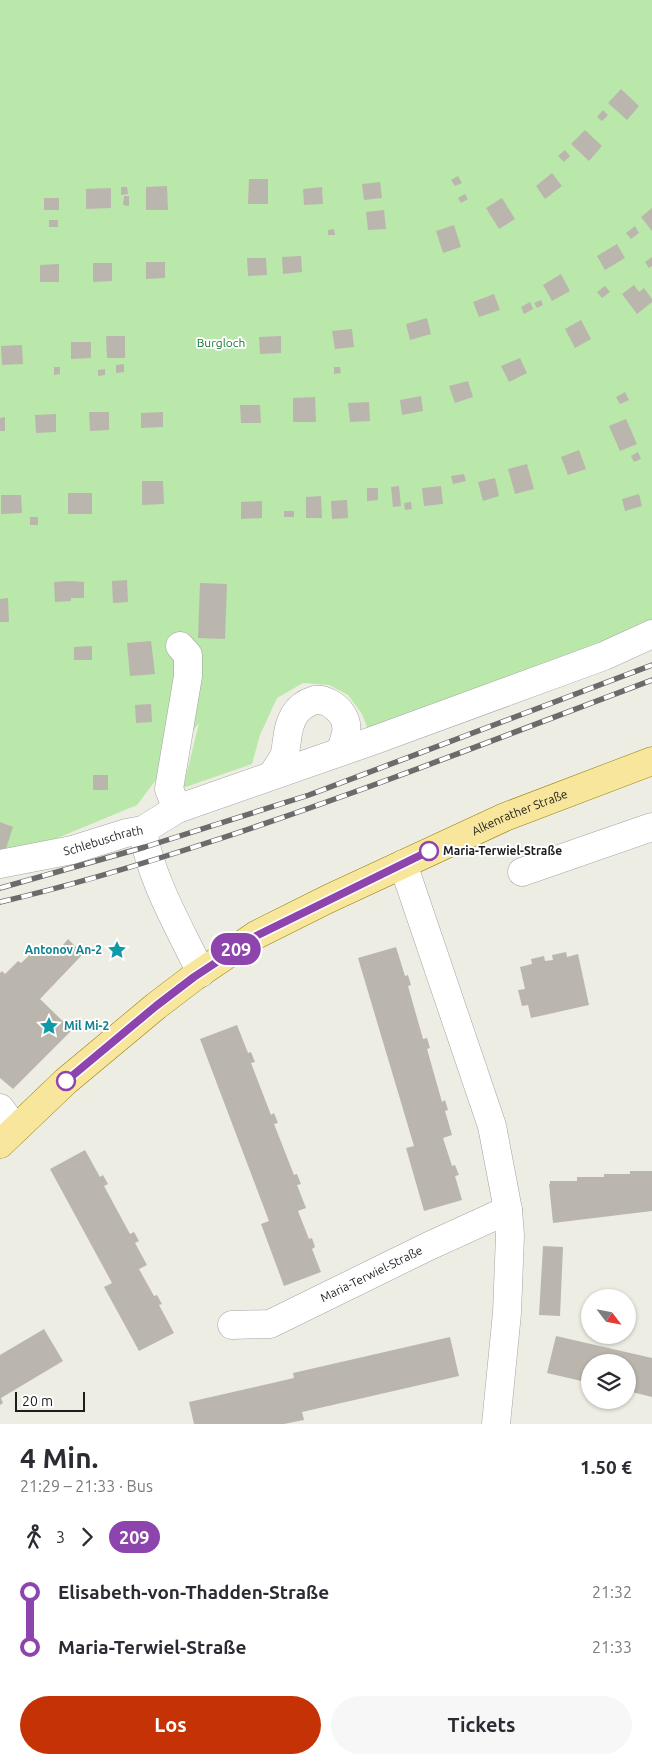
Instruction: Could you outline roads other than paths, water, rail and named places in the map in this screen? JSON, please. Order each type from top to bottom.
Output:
[{"type":"main road","name":"Alkenrather Straße","points":[[5,1127],[66,1081],[156,1006],[256,936],[403,864],[505,817],[652,761]]},
{"type":"street","points":[[143,830],[177,810],[604,656],[652,634]]},
{"type":"street","points":[[177,810],[169,790],[188,676],[188,655],[180,646]]},
{"type":"street","points":[[272,775],[285,755],[288,733],[294,714],[305,703],[319,699],[331,704],[340,711],[346,722],[347,734],[340,752]]},
{"type":"street","points":[[522,872],[652,827]]},
{"type":"street","name":"Schlebuschrath","points":[[0,864],[72,850],[126,833],[143,830],[145,847],[160,887],[201,973]]},
{"type":"street","points":[[403,864],[492,1126],[508,1210],[510,1235],[508,1313],[496,1424]]},
{"type":"street","name":"Maria-Terwiel-Straße","points":[[232,1325],[270,1324],[429,1246],[508,1210]]},
{"type":"railway","points":[[0,888],[145,847],[309,795],[652,665]]},
{"type":"railway","points":[[0,902],[112,873],[276,820],[652,680]]},
{"type":"place","name":"Maria-Terwiel-Straße","points":[[429,851]]},
{"type":"place","name":"Antonov An-2","points":[[117,950]]},
{"type":"place","name":"Mil Mi-2","points":[[49,1026]]},
{"type":"park label","name":"Burgloch","points":[[221,343]]}]
